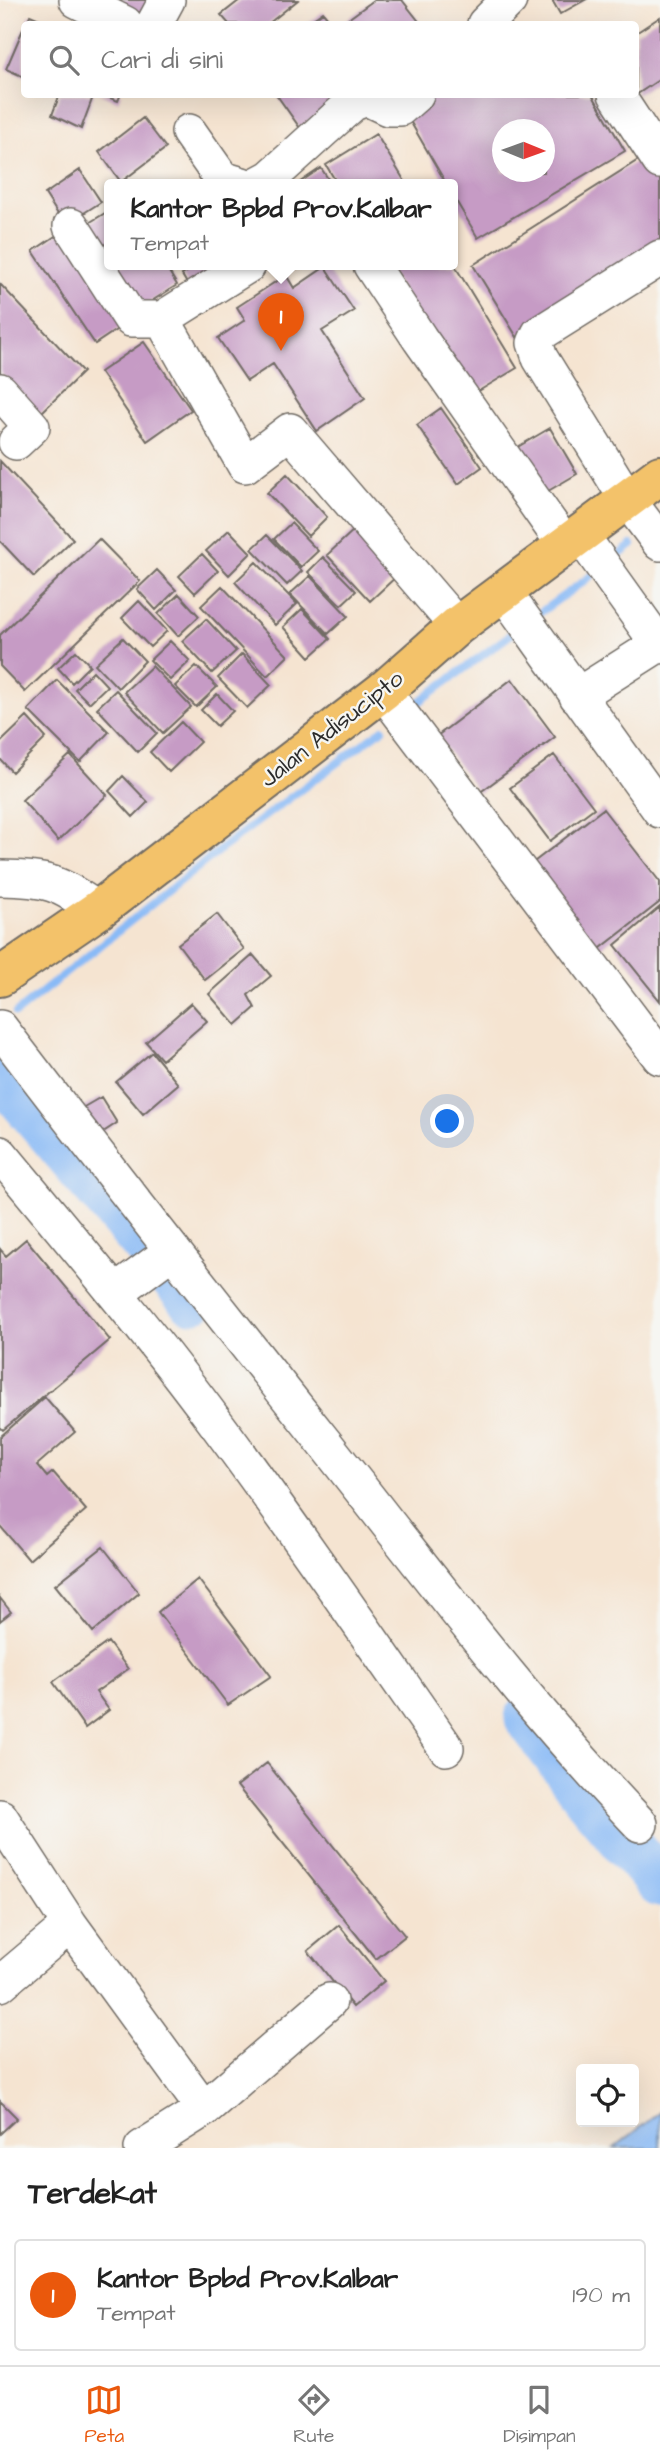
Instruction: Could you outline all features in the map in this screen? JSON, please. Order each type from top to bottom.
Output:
[{"type":"main road","name":"Jalan Adisucipto","points":[[0,977],[98,910],[383,691],[457,626],[660,475]]},
{"type":"street","points":[[76,0],[119,21]]},
{"type":"street","points":[[156,21],[167,0]]},
{"type":"street","points":[[488,21],[509,0]]},
{"type":"street","points":[[269,179],[353,103],[367,98],[388,108],[400,108],[411,98]]},
{"type":"street","points":[[619,98],[660,161]]},
{"type":"street","points":[[188,132],[222,179]]},
{"type":"street","points":[[71,226],[131,319],[162,319],[240,270]]},
{"type":"street","points":[[660,258],[539,334],[535,343],[540,359],[627,499],[660,543]]},
{"type":"street","points":[[374,270],[420,339],[572,540],[660,645],[577,696]]},
{"type":"street","points":[[162,319],[245,465],[290,431],[457,626]]},
{"type":"street","points":[[0,391],[32,427],[16,442]]},
{"type":"street","points":[[503,591],[660,810]]},
{"type":"street","points":[[383,691],[660,1057]]},
{"type":"street","points":[[5,875],[51,882],[64,887],[98,910]]},
{"type":"street","points":[[0,1028],[478,1640],[597,1779],[640,1824]]},
{"type":"street","points":[[0,1154],[124,1285],[215,1422],[446,1748]]},
{"type":"street","points":[[124,1285],[172,1251]]},
{"type":"street","points":[[0,1817],[70,1925],[204,2109]]},
{"type":"street","points":[[0,1984],[70,1925]]},
{"type":"street","points":[[142,2148],[204,2109],[329,2001]]},
{"type":"water","points":[[660,2112],[660,2148],[614,2148]]},
{"type":"building","points":[[89,0],[157,0],[148,21],[140,21]]},
{"type":"building","points":[[240,0],[298,0],[272,21],[226,21],[221,15]]},
{"type":"building","points":[[374,0],[402,0],[419,21],[345,21]]},
{"type":"building","points":[[552,0],[585,0],[560,14]]},
{"type":"building","points":[[323,12],[330,21],[310,21]]},
{"type":"building","points":[[30,15],[44,21],[27,21]]},
{"type":"building","points":[[660,17],[660,79],[639,93],[639,31]]},
{"type":"building","points":[[21,34],[21,76],[6,69]]},
{"type":"building","points":[[58,98],[93,98],[81,129],[52,115]]},
{"type":"building","points":[[279,98],[340,98],[300,128]]},
{"type":"building","points":[[432,98],[594,98],[625,151],[478,238],[458,204],[458,179],[444,179],[406,114]]},
{"type":"building","points":[[143,118],[166,148],[125,179],[119,179],[99,152]]},
{"type":"building","points":[[376,134],[403,179],[334,179],[326,165]]},
{"type":"building","points":[[651,152],[660,167],[660,247],[517,337],[473,265]]},
{"type":"building","points":[[321,168],[328,179],[305,179]]},
{"type":"building","points":[[80,170],[101,202],[65,225],[45,194]]},
{"type":"building","points":[[104,214],[104,270],[79,229]]},
{"type":"building","points":[[66,229],[128,322],[95,344],[33,251]]},
{"type":"building","points":[[104,270],[168,270],[177,285],[131,314]]},
{"type":"building","points":[[190,270],[227,270],[192,292],[182,275]]},
{"type":"building","points":[[321,270],[327,270],[354,311],[322,331],[365,398],[317,431],[273,364],[247,381],[218,338],[245,320],[237,307],[286,275],[294,288]]},
{"type":"building","points":[[389,270],[457,270],[517,368],[467,398]]},
{"type":"building","points":[[0,284],[83,372],[40,414],[0,372]]},
{"type":"building","points":[[144,342],[191,410],[147,441],[100,372]]},
{"type":"building","points":[[441,408],[482,467],[458,484],[417,425]]},
{"type":"building","points":[[550,428],[577,474],[543,494],[516,448]]},
{"type":"building","points":[[0,461],[73,539],[34,577],[0,541]]},
{"type":"building","points":[[287,474],[327,517],[308,536],[267,493]]},
{"type":"building","points":[[291,523],[318,551],[301,567],[274,539]]},
{"type":"building","points":[[355,529],[398,575],[370,601],[327,555]]},
{"type":"building","points":[[229,530],[251,553],[229,575],[206,551]]},
{"type":"building","points":[[267,535],[302,571],[287,585],[252,549]]},
{"type":"building","points":[[99,539],[140,581],[25,692],[0,666],[0,635]]},
{"type":"building","points":[[202,554],[218,571],[195,593],[179,576]]},
{"type":"building","points":[[323,557],[356,591],[341,605],[308,572]]},
{"type":"building","points":[[256,562],[297,604],[275,625],[235,582]]},
{"type":"building","points":[[157,570],[176,590],[156,610],[137,589]]},
{"type":"building","points":[[310,576],[348,616],[328,634],[290,594]]},
{"type":"building","points":[[222,586],[288,656],[267,676],[201,606]]},
{"type":"building","points":[[179,594],[199,616],[178,636],[158,614]]},
{"type":"building","points":[[139,601],[167,631],[150,647],[122,618]]},
{"type":"building","points":[[302,609],[330,639],[310,657],[283,627]]},
{"type":"building","points":[[206,619],[236,651],[212,673],[182,641]]},
{"type":"building","points":[[123,638],[145,661],[118,688],[95,664]]},
{"type":"building","points":[[170,641],[190,661],[170,680],[150,660]]},
{"type":"building","points":[[76,651],[90,665],[72,683],[58,668]]},
{"type":"building","points":[[242,654],[271,685],[247,708],[218,678]]},
{"type":"building","points":[[152,666],[191,707],[163,733],[124,692]]},
{"type":"building","points":[[196,666],[217,687],[196,707],[175,686]]},
{"type":"building","points":[[93,671],[107,686],[89,703],[75,689]]},
{"type":"building","points":[[512,679],[555,737],[479,793],[437,736]]},
{"type":"building","points":[[57,680],[109,732],[80,762],[28,710]]},
{"type":"building","points":[[116,690],[157,733],[138,752],[97,708]]},
{"type":"building","points":[[217,694],[233,711],[217,726],[201,710]]},
{"type":"building","points":[[27,717],[46,738],[12,772],[0,759],[0,743]]},
{"type":"building","points":[[181,722],[200,742],[169,772],[150,752]]},
{"type":"building","points":[[70,755],[107,795],[58,841],[22,800]]},
{"type":"building","points":[[554,755],[594,808],[550,841],[510,788]]},
{"type":"building","points":[[123,776],[148,802],[133,817],[109,791]]},
{"type":"building","points":[[603,809],[660,882],[660,902],[597,951],[530,865]]},
{"type":"building","points":[[660,907],[660,1001],[615,945]]},
{"type":"building","points":[[217,914],[244,949],[205,980],[178,944]]},
{"type":"building","points":[[253,955],[271,976],[248,995],[255,1008],[236,1025],[209,994]]},
{"type":"building","points":[[191,1003],[207,1021],[162,1060],[146,1042]]},
{"type":"building","points":[[152,1052],[178,1084],[143,1114],[116,1082]]},
{"type":"building","points":[[101,1097],[117,1123],[94,1138],[77,1111]]},
{"type":"building","points":[[26,1239],[110,1340],[3,1430],[0,1427],[0,1249],[6,1256]]},
{"type":"building","points":[[45,1397],[75,1432],[37,1465],[47,1477],[53,1472],[86,1510],[29,1560],[0,1526],[0,1437]]},
{"type":"building","points":[[103,1547],[139,1593],[93,1632],[55,1585]]},
{"type":"building","points":[[198,1579],[271,1676],[228,1705],[158,1612]]},
{"type":"building","points":[[0,1598],[11,1612],[0,1621]]},
{"type":"building","points":[[108,1642],[128,1669],[96,1692],[109,1710],[85,1728],[53,1682]]},
{"type":"building","points":[[267,1763],[405,1936],[376,1959],[237,1786]]},
{"type":"building","points":[[339,1925],[384,1981],[353,2007],[308,1951]]},
{"type":"building","points":[[0,2101],[17,2118],[0,2134]]},
{"type":"waterway","points":[[615,558],[632,545]]},
{"type":"waterway","points":[[538,614],[591,576]]},
{"type":"waterway","points":[[419,702],[514,632]]},
{"type":"waterway","points":[[16,1013],[226,845],[383,729]]},
{"type":"waterway","points":[[0,1073],[192,1299]]},
{"type":"waterway","points":[[529,1718],[589,1799],[660,1883]]},
{"type":"place","name":"Kantor Bpbd Prov.Kalbar","points":[[281,351]]}]
